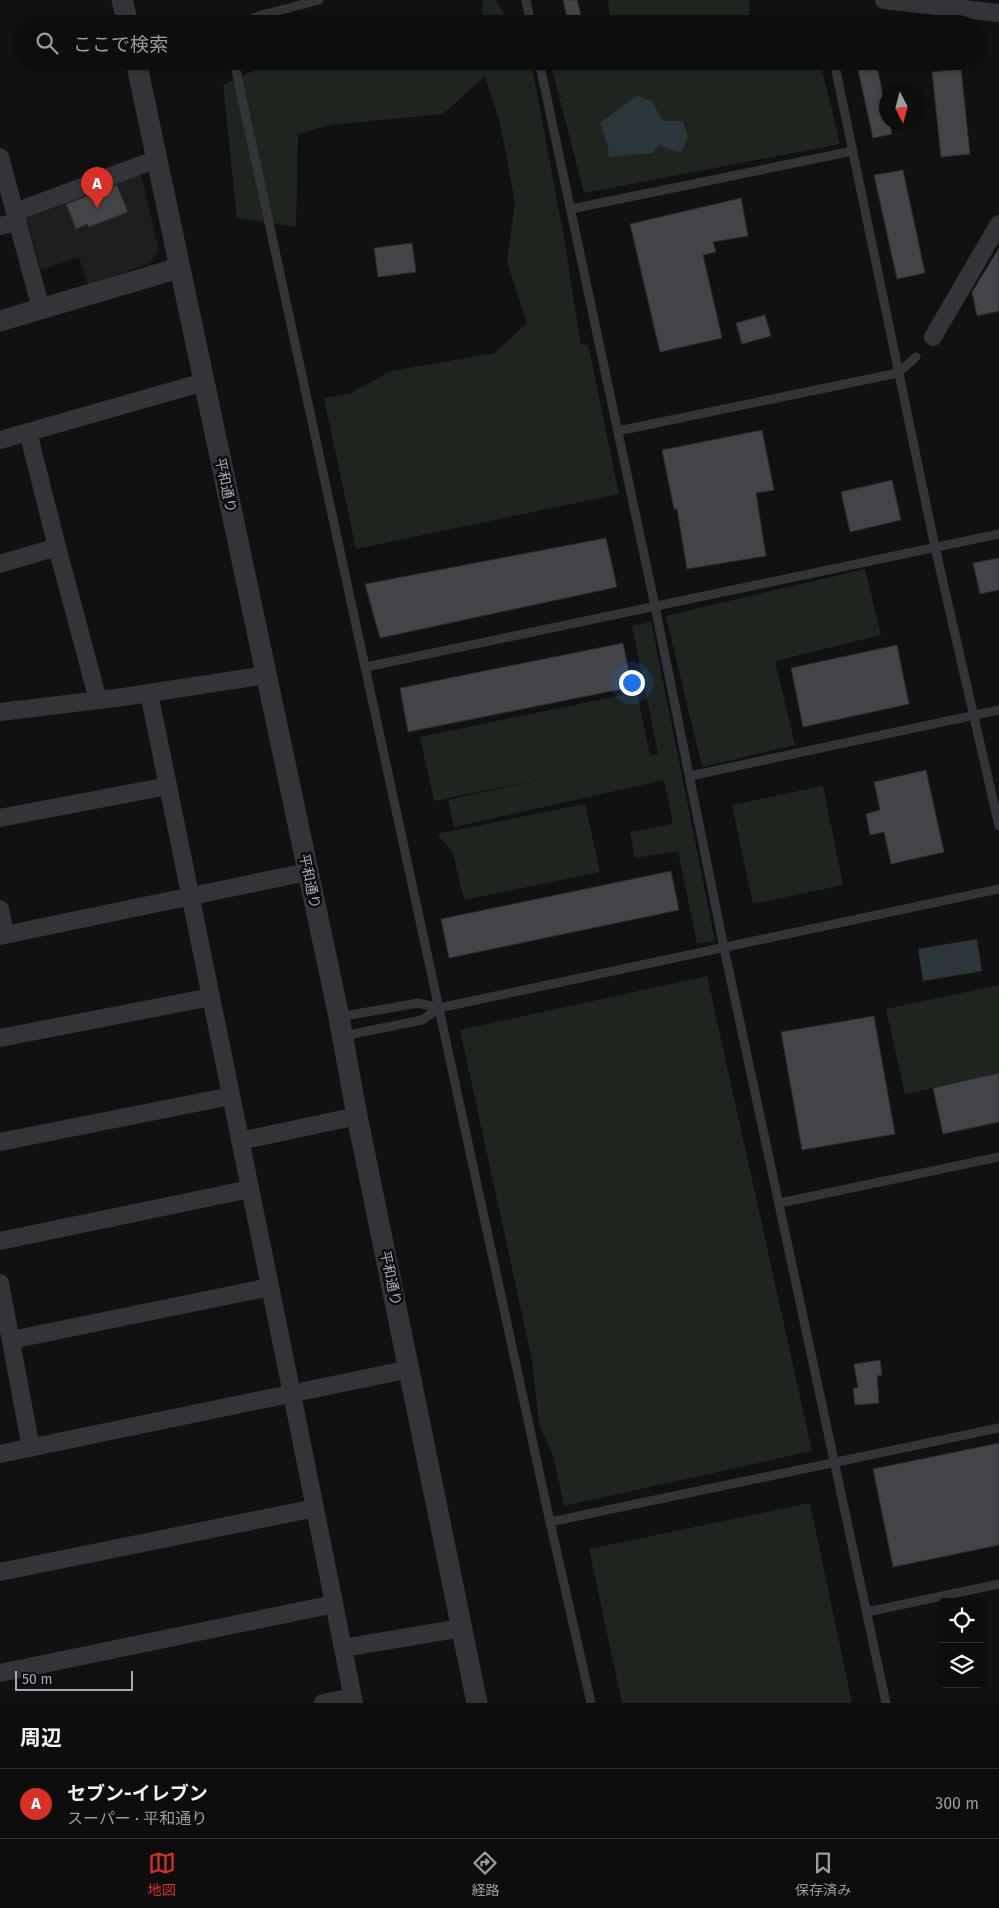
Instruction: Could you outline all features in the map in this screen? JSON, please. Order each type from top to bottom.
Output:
[{"type":"street","points":[[122,0],[126,15]]},
{"type":"street","points":[[884,0],[999,13]]},
{"type":"street","name":"平和通り","points":[[138,70],[341,1026],[357,1116],[477,1703]]},
{"type":"street","points":[[0,157],[41,309]]},
{"type":"street","points":[[0,226],[17,217],[157,159]]},
{"type":"street","points":[[932,337],[999,224]]},
{"type":"street","points":[[0,321],[179,268]]},
{"type":"street","points":[[0,440],[204,382]]},
{"type":"street","points":[[28,432],[98,700]]},
{"type":"street","points":[[0,564],[57,547]]},
{"type":"street","points":[[0,712],[149,693],[267,675]]},
{"type":"street","points":[[149,693],[353,1700],[323,1703]]},
{"type":"street","points":[[0,818],[168,786]]},
{"type":"street","points":[[0,909],[2,936],[308,872]]},
{"type":"street","points":[[0,1038],[211,997]]},
{"type":"street","points":[[0,1142],[231,1096]]},
{"type":"street","points":[[240,1141],[357,1116]]},
{"type":"street","points":[[0,1241],[250,1189]]},
{"type":"street","points":[[0,1283],[31,1448]]},
{"type":"street","points":[[11,1340],[270,1287]]},
{"type":"street","points":[[0,1454],[410,1369]]},
{"type":"street","points":[[0,1572],[315,1508]]},
{"type":"street","points":[[0,1673],[334,1604]]},
{"type":"street","points":[[343,1648],[462,1628]]},
{"type":"lane","points":[[262,15],[319,0]]},
{"type":"lane","points":[[526,0],[529,15]]},
{"type":"lane","points":[[236,70],[550,1522],[591,1703]]},
{"type":"lane","points":[[541,70],[655,606],[724,948],[836,1461],[886,1703]]},
{"type":"lane","points":[[836,70],[898,373],[999,826]]},
{"type":"lane","points":[[571,209],[853,151]]},
{"type":"lane","points":[[618,431],[898,373],[916,357]]},
{"type":"lane","points":[[366,667],[999,534]]},
{"type":"lane","points":[[690,776],[999,710]]},
{"type":"lane","points":[[341,1026],[422,1020],[439,1008],[999,889]]},
{"type":"lane","points":[[341,1026],[418,1003],[439,1008]]},
{"type":"lane","points":[[780,1203],[999,1157]]},
{"type":"lane","points":[[550,1522],[999,1428]]},
{"type":"lane","points":[[867,1612],[999,1584]]},
{"type":"shaded area","points":[[482,0],[496,0],[505,15],[483,15]]},
{"type":"shaded area","points":[[608,0],[750,0],[749,15],[610,15]]},
{"type":"shaded area","points":[[255,70],[533,70],[563,232],[581,345],[588,344],[619,494],[356,549],[324,398],[351,393],[391,371],[495,353],[527,323],[507,262],[515,202],[500,123],[485,76],[443,114],[330,125],[298,134],[296,227],[237,218],[223,85]]},
{"type":"shaded area","points":[[552,70],[822,70],[840,144],[584,193]]},
{"type":"shaded area","points":[[638,95],[646,100],[651,100],[663,121],[683,121],[688,137],[681,152],[670,150],[660,144],[652,153],[609,157],[608,147],[600,123]]},
{"type":"shaded area","points":[[140,170],[159,251],[150,263],[88,285],[79,257],[41,270],[26,216]]},
{"type":"shaded area","points":[[865,569],[881,635],[775,661],[795,745],[702,767],[666,616]]},
{"type":"shaded area","points":[[651,622],[715,941],[697,944],[678,851],[635,858],[630,832],[673,824],[664,780],[454,827],[448,800],[557,776],[434,801],[420,737],[637,692],[650,756],[658,754],[632,626]]},
{"type":"shaded area","points":[[823,786],[843,885],[753,904],[732,805]]},
{"type":"shaded area","points":[[585,804],[600,872],[464,900],[453,853],[437,834]]},
{"type":"shaded area","points":[[977,939],[982,971],[923,981],[918,949]]},
{"type":"shaded area","points":[[707,976],[812,1451],[564,1506],[553,1455],[539,1424],[532,1360],[460,1030]]},
{"type":"shaded area","points":[[999,985],[999,1074],[905,1094],[886,1009]]},
{"type":"shaded area","points":[[810,1503],[852,1703],[622,1703],[589,1549]]},
{"type":"building","points":[[563,0],[577,0],[581,15],[566,15]]},
{"type":"building","points":[[858,70],[878,70],[881,85],[879,85],[879,130],[891,130],[892,134],[873,138]]},
{"type":"building","points":[[961,70],[970,154],[941,157],[932,72]]},
{"type":"building","points":[[903,170],[925,273],[897,279],[874,175]]},
{"type":"building","points":[[117,185],[128,212],[89,227],[87,224],[76,229],[66,204]]},
{"type":"building","points":[[741,198],[748,236],[713,242],[716,252],[703,255],[722,338],[660,352],[630,224]]},
{"type":"building","points":[[412,243],[416,272],[378,277],[374,248]]},
{"type":"building","points":[[999,248],[999,311],[977,316],[972,292]]},
{"type":"building","points":[[765,315],[771,336],[742,344],[736,323]]},
{"type":"building","points":[[762,430],[774,490],[756,493],[766,556],[687,569],[677,509],[674,509],[662,450]]},
{"type":"building","points":[[892,480],[901,520],[850,532],[841,492]]},
{"type":"building","points":[[606,538],[617,587],[380,638],[365,584]]},
{"type":"building","points":[[999,558],[999,590],[980,594],[973,563]]},
{"type":"building","points":[[623,643],[632,687],[408,732],[400,688]]},
{"type":"building","points":[[897,645],[909,704],[803,727],[791,668]]},
{"type":"building","points":[[926,770],[944,852],[891,864],[884,832],[870,835],[866,814],[880,810],[874,782]]},
{"type":"building","points":[[671,871],[679,910],[449,958],[441,919]]},
{"type":"building","points":[[874,1016],[895,1134],[802,1150],[781,1032]]},
{"type":"building","points":[[999,1073],[999,1122],[943,1134],[933,1088]]},
{"type":"building","points":[[880,1360],[882,1375],[877,1376],[879,1403],[855,1405],[853,1388],[858,1388],[854,1364]]},
{"type":"building","points":[[999,1443],[999,1545],[893,1567],[873,1469]]},
{"type":"place","name":"セブン-イレブン","points":[[97,208]]}]
